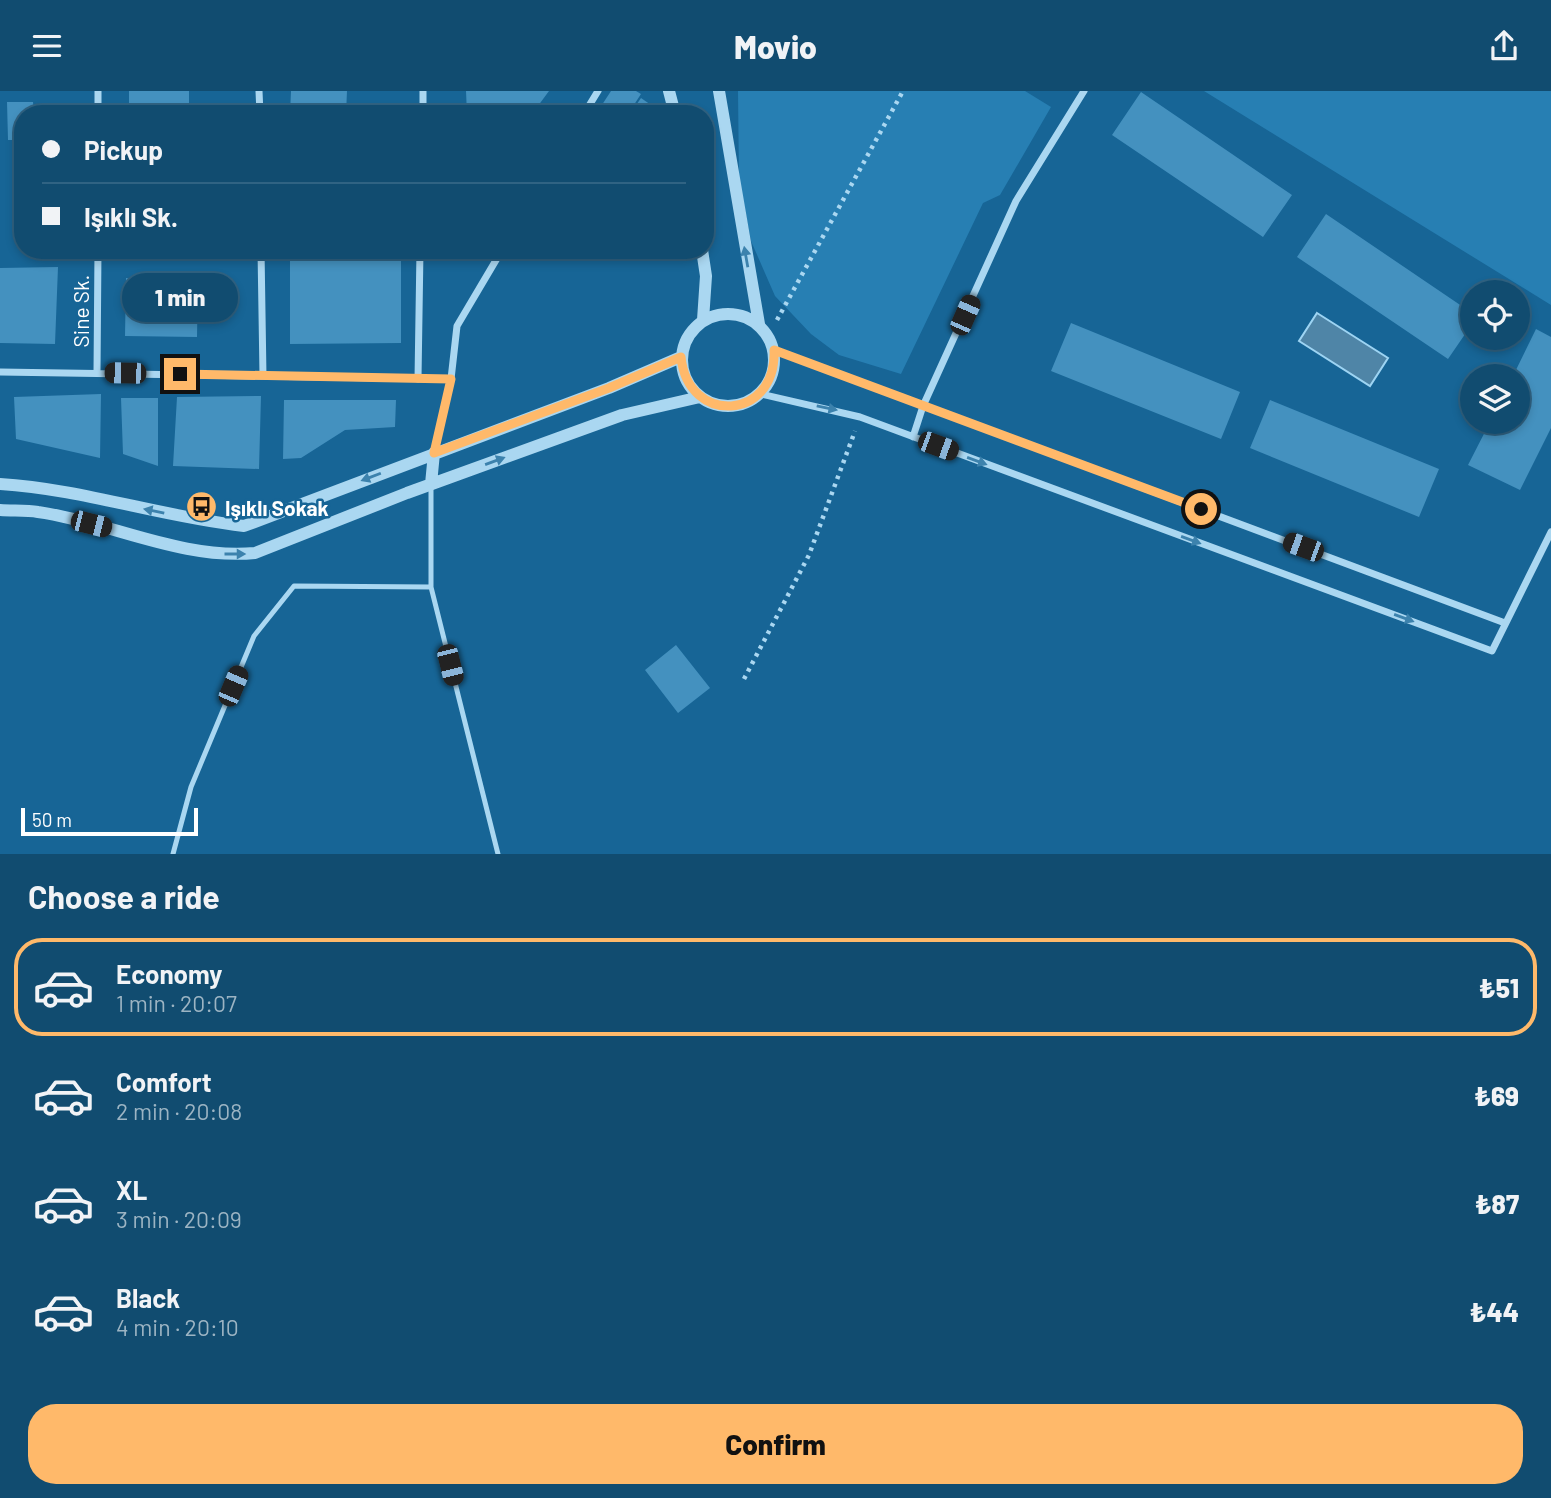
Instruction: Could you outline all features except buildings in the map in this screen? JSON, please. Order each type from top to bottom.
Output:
[{"type":"street","points":[[719,91],[759,324]]},
{"type":"street","points":[[913,437],[923,405],[1016,201],[1084,91]]},
{"type":"street","name":"Sine Sk.","points":[[97,372],[98,259]]},
{"type":"street","points":[[261,259],[263,376]]},
{"type":"street","points":[[418,379],[420,259]]},
{"type":"street","points":[[431,485],[434,453],[451,379],[457,326],[497,259]]},
{"type":"street","points":[[703,259],[706,276],[703,320]]},
{"type":"street","points":[[717,314],[746,316],[759,324],[774,350],[775,366],[770,381],[761,394],[738,405],[725,406],[700,397],[683,372],[681,357],[692,330],[703,320],[717,314]]},
{"type":"street","points":[[774,350],[1505,623]]},
{"type":"street","points":[[0,484],[40,486],[207,522],[244,526],[609,388],[681,357]]},
{"type":"street","points":[[0,373],[97,372],[451,379]]},
{"type":"street","points":[[761,394],[860,417],[1492,651],[1551,532]]},
{"type":"street","points":[[0,510],[38,512],[198,550],[232,555],[255,553],[622,415],[700,397]]},
{"type":"lane","points":[[431,485],[431,587],[498,854]]},
{"type":"lane","points":[[173,854],[191,787],[254,636],[294,586],[431,587]]},
{"type":"path","points":[[768,336],[903,91]]},
{"type":"path","points":[[744,680],[809,555],[860,417]]},
{"type":"shaded area","points":[[738,91],[1025,91],[1051,107],[1000,195],[983,203],[901,374],[839,355],[811,334],[775,296],[751,241],[739,179]]},
{"type":"shaded area","points":[[1204,91],[1551,91],[1551,305],[1530,292],[1530,280],[1510,280]]},
{"type":"shaded area","points":[[1317,313],[1388,358],[1370,386],[1299,341]]},
{"type":"place","name":"Işıklı Sokak","points":[[202,507]]},
{"type":"route","points":[[180,374],[451,379],[434,453],[609,388],[681,357],[683,372],[700,397],[712,404],[738,405],[761,394],[770,381],[775,366],[774,350],[1201,509]]}]
